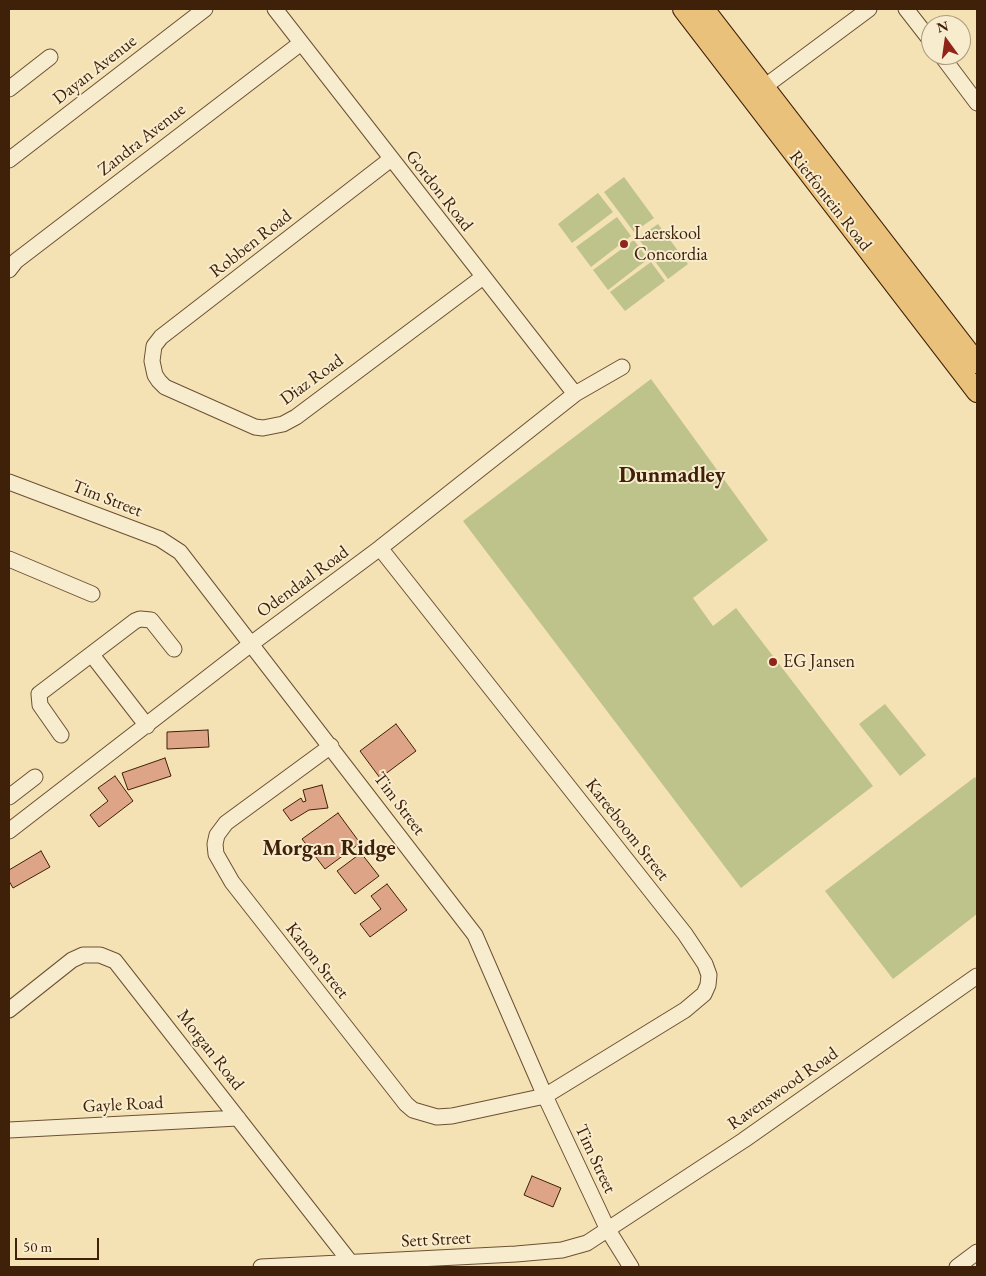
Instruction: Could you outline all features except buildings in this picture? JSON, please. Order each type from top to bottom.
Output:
[{"type":"main road","name":"Rietfontein Road","points":[[683,9],[711,31],[956,349],[977,392]]},
{"type":"main road","name":"Rietfontein Road","points":[[704,9],[711,31]]},
{"type":"main road","name":"Rietfontein Road","points":[[956,349],[977,363]]},
{"type":"street","name":"Dayan Avenue","points":[[9,160],[205,9]]},
{"type":"street","name":"Gordon Road","points":[[275,9],[575,394]]},
{"type":"street","points":[[757,93],[869,9]]},
{"type":"street","points":[[906,9],[921,28]]},
{"type":"street","name":"Zandra Avenue","points":[[9,270],[16,261],[301,43]]},
{"type":"street","points":[[9,89],[50,57]]},
{"type":"street","points":[[948,65],[977,103]]},
{"type":"street","name":"Robben Road","points":[[153,369],[154,346],[160,337],[391,159]]},
{"type":"street","name":"Diaz Road","points":[[153,369],[155,375],[165,386],[255,427],[263,428],[283,424],[296,417],[483,277]]},
{"type":"street","name":"Odendaal Road","points":[[9,831],[251,644],[380,548],[575,394],[622,367]]},
{"type":"street","name":"Tim Street","points":[[9,482],[168,543],[180,552],[475,935],[545,1096],[608,1230],[631,1267]]},
{"type":"street","name":"Kareeboom Street","points":[[380,548],[685,934],[705,964],[709,975],[708,985],[704,994],[685,1010],[545,1096]]},
{"type":"street","points":[[9,559],[92,594]]},
{"type":"street","points":[[61,735],[40,705],[39,694],[140,619],[151,620],[156,624],[174,649]]},
{"type":"street","points":[[92,655],[147,726]]},
{"type":"street","name":"Kanon Street","points":[[331,746],[226,823],[217,835],[216,854],[232,882],[406,1104],[413,1110],[437,1117],[452,1116],[545,1096]]},
{"type":"street","points":[[9,797],[35,777]]},
{"type":"street","name":"Morgan Road","points":[[9,1010],[72,960],[91,954],[108,957],[122,968],[350,1263]]},
{"type":"street","name":"Ravenswood Road","points":[[608,1230],[744,1140],[977,976]]},
{"type":"street","name":"Gayle Road","points":[[9,1130],[238,1118]]},
{"type":"street","name":"Sett Street","points":[[262,1267],[562,1250],[587,1244],[608,1230]]},
{"type":"street","points":[[957,1267],[977,1252]]},
{"type":"green space","points":[[624,177],[654,218],[634,232],[604,192]]},
{"type":"green space","points":[[598,193],[613,212],[572,243],[558,224]]},
{"type":"green space","points":[[617,217],[631,236],[591,267],[576,247]]},
{"type":"green space","points":[[658,224],[688,264],[668,279],[638,238]]},
{"type":"green space","points":[[634,240],[648,259],[608,290],[593,270]]},
{"type":"green space","points":[[651,262],[665,281],[625,311],[610,292]]},
{"type":"green space","points":[[651,379],[768,540],[693,598],[713,626],[736,608],[873,786],[741,888],[463,521]]},
{"type":"green space","points":[[885,704],[926,755],[900,776],[859,724]]},
{"type":"green space","points":[[975,777],[977,780],[977,914],[893,979],[825,891]]},
{"type":"place","name":"Laerskool Concordia","points":[[624,244]]},
{"type":"place","name":"EG Jansen","points":[[773,662]]},
{"type":"district","name":"Dunmadley","points":[[672,476]]},
{"type":"district","name":"Morgan Ridge","points":[[329,849]]}]
